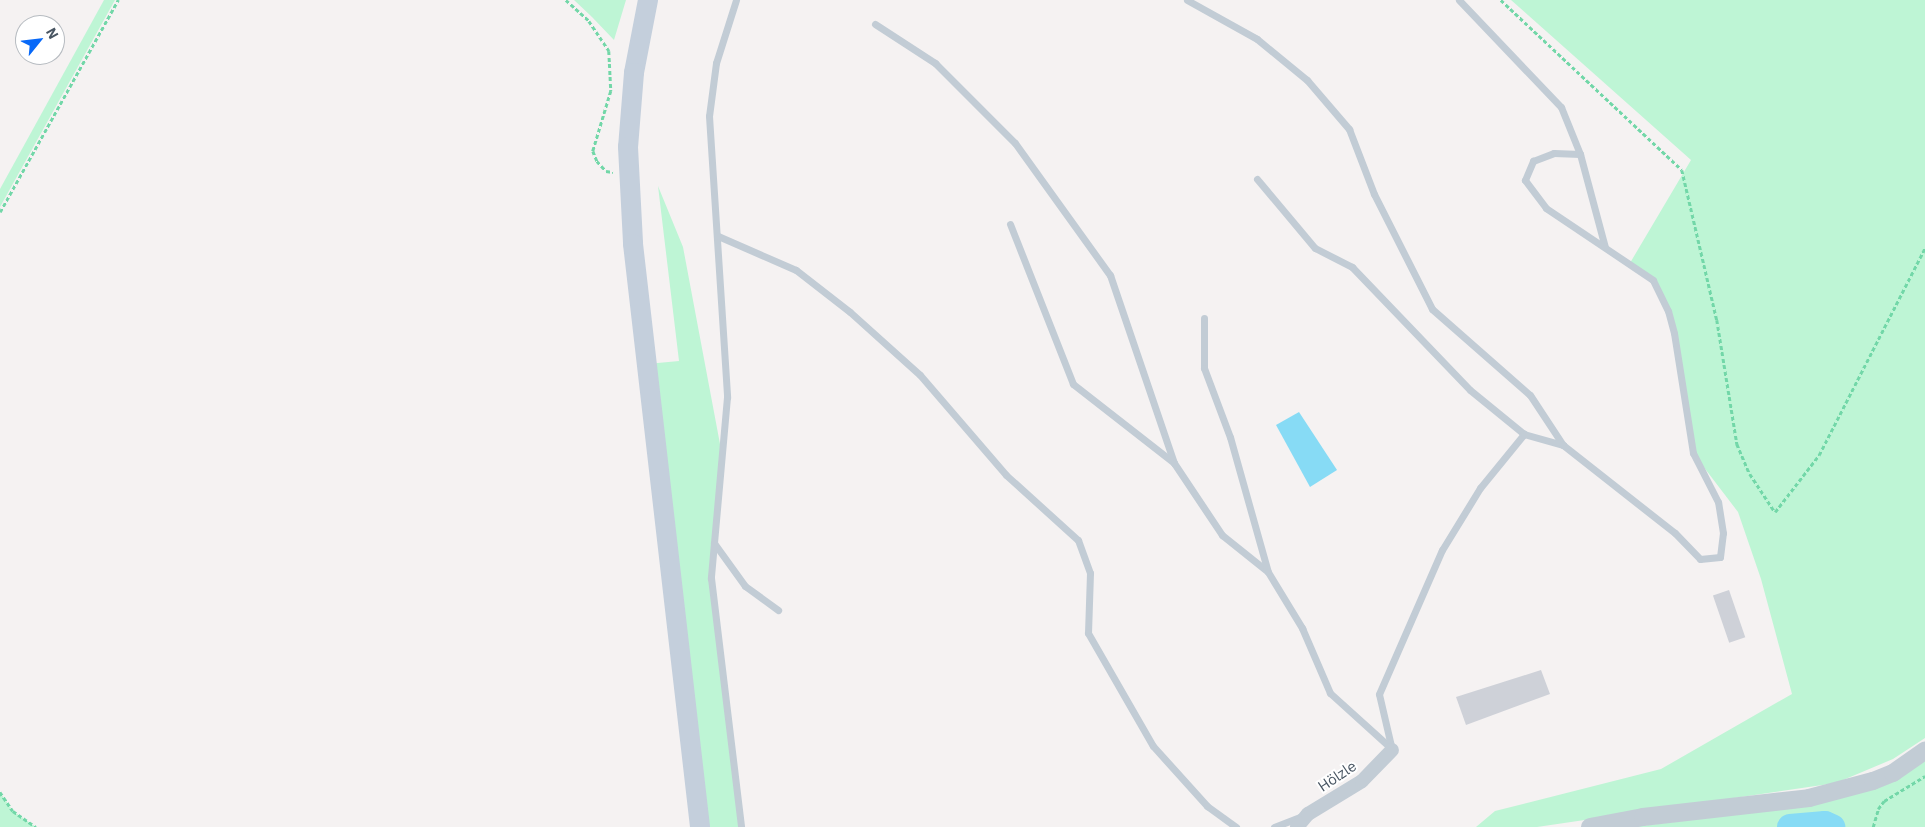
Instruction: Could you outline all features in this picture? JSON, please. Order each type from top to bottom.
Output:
[{"type":"main road","points":[[648,0],[634,74],[628,147],[633,244],[700,827]]},
{"type":"street","name":"Hölzle","points":[[1297,827],[1308,814],[1362,781],[1392,750]]},
{"type":"street","points":[[1590,827],[1642,817],[1809,798],[1873,781],[1893,773],[1925,751]]},
{"type":"lane","points":[[736,0],[716,63],[709,116],[728,397],[711,578],[741,827]]},
{"type":"lane","points":[[1187,0],[1257,39],[1307,80],[1350,129],[1374,194],[1432,309],[1530,395],[1563,445],[1675,533],[1700,559],[1720,557],[1723,533],[1718,502],[1693,454],[1668,311],[1653,280],[1546,208],[1526,180],[1533,161],[1554,153],[1580,154]]},
{"type":"lane","points":[[1459,0],[1561,107],[1580,154],[1606,247]]},
{"type":"lane","points":[[876,24],[935,63],[1015,143],[1110,274],[1174,463],[1222,535],[1268,572]]},
{"type":"lane","points":[[1257,179],[1315,248],[1352,267],[1470,390],[1524,434],[1563,445]]},
{"type":"lane","points":[[1010,224],[1073,384],[1174,463]]},
{"type":"lane","points":[[718,236],[796,270],[850,312],[920,375],[1006,475],[1078,540],[1090,573],[1088,633],[1153,746],[1207,806],[1236,827]]},
{"type":"lane","points":[[1204,318],[1204,368],[1230,437],[1268,572],[1302,628],[1330,693],[1392,750]]},
{"type":"lane","points":[[1392,750],[1379,694],[1442,550],[1480,488],[1524,434]]},
{"type":"lane","points":[[714,542],[745,586],[778,610]]},
{"type":"lane","points":[[1274,827],[1308,814]]},
{"type":"path","points":[[0,212],[118,0]]},
{"type":"path","points":[[566,0],[590,21],[609,51],[611,91],[593,151],[597,162],[606,171],[629,176]]},
{"type":"path","points":[[1501,0],[1682,170],[1717,320],[1737,444],[1750,474],[1775,512],[1819,455],[1925,248]]},
{"type":"path","points":[[1873,827],[1878,809],[1894,793],[1925,776]]},
{"type":"path","points":[[0,792],[13,811],[36,827]]},
{"type":"green space","points":[[104,0],[115,0],[0,207],[0,189]]},
{"type":"green space","points":[[574,0],[626,0],[614,40],[592,17]]},
{"type":"green space","points":[[1511,0],[1925,0],[1925,738],[1893,759],[1836,783],[1537,827],[1476,827],[1495,811],[1661,769],[1792,694],[1761,579],[1738,512],[1693,453],[1674,333],[1653,280],[1630,263],[1691,160]]},
{"type":"green space","points":[[658,186],[683,247],[723,460],[711,578],[741,827],[700,827],[647,364],[679,361]]},
{"type":"green space","points":[[1925,751],[1925,827],[1632,827],[1807,806]]},
{"type":"green space","points":[[0,792],[13,811],[36,827],[0,827]]},
{"type":"water","points":[[1299,412],[1337,470],[1310,487],[1276,425]]},
{"type":"building","points":[[1729,590],[1745,637],[1729,643],[1713,596]]},
{"type":"building","points":[[1541,670],[1550,694],[1466,725],[1456,697]]},
{"type":"waterway","points":[[1790,827],[1825,824],[1832,827]]}]
